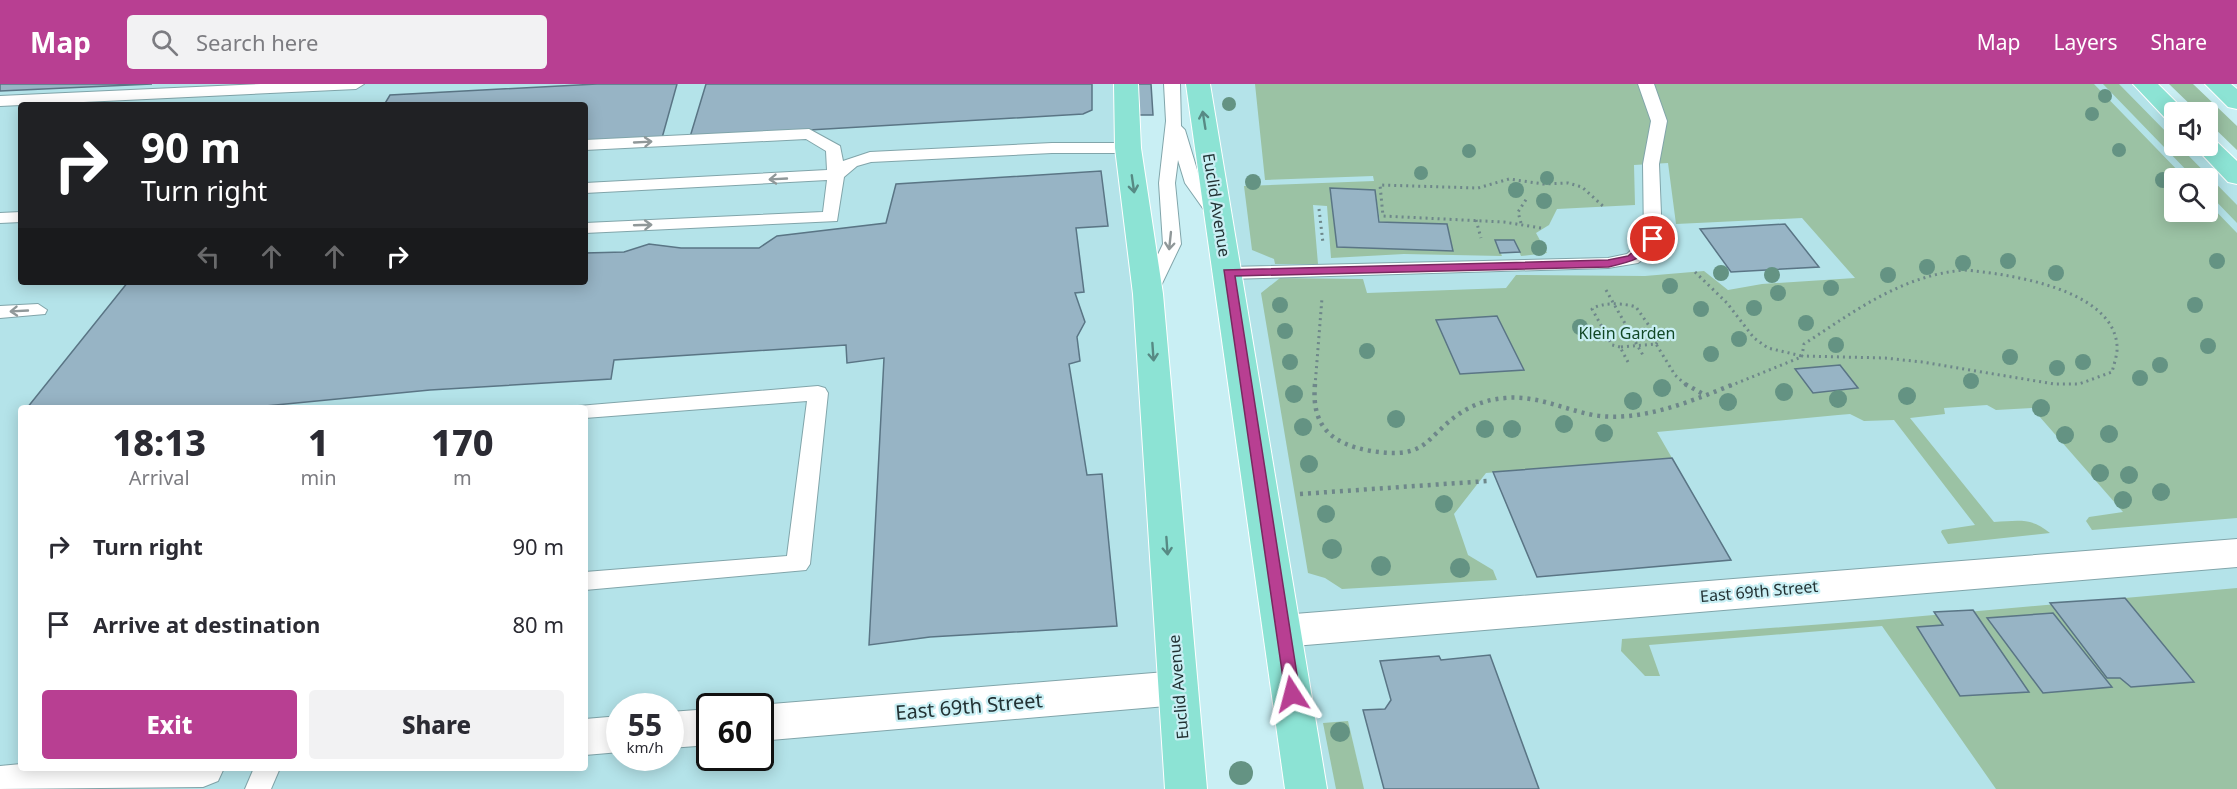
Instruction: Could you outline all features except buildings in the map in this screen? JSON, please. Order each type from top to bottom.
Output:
[{"type":"main road","name":"Euclid Avenue","points":[[1126,84],[1128,148],[1148,294],[1186,789]]},
{"type":"main road","name":"Euclid Avenue","points":[[1198,84],[1306,789]]},
{"type":"main road","points":[[2145,84],[2164,103]]},
{"type":"main road","points":[[2217,84],[2237,102]]},
{"type":"main road","points":[[2217,156],[2237,176]]},
{"type":"street","name":"East 69th Street","points":[[1282,631],[2237,553]]},
{"type":"street","name":"East 69th Street","points":[[774,722],[1178,688]]},
{"type":"street","points":[[588,737],[606,736]]},
{"type":"street","points":[[0,784],[165,771]]},
{"type":"lane","points":[[0,101],[356,84]]},
{"type":"lane","points":[[1148,294],[1172,244],[1167,183],[1174,121],[1172,84]]},
{"type":"lane","points":[[1228,273],[1608,263],[1632,259],[1653,239],[1651,164],[1659,121],[1646,84]]},
{"type":"lane","points":[[205,102],[213,91]]},
{"type":"lane","points":[[1174,121],[1193,183],[1220,219]]},
{"type":"lane","points":[[588,145],[809,134],[834,149],[836,175],[831,218],[588,228]]},
{"type":"lane","points":[[588,188],[836,175],[851,163],[870,157],[1052,148],[1128,148]]},
{"type":"lane","points":[[0,218],[18,216]]},
{"type":"lane","points":[[0,312],[38,310]]},
{"type":"lane","points":[[588,411],[818,393],[798,564],[588,581]]},
{"type":"lane","points":[[258,789],[266,771]]},
{"type":"path","points":[[1541,228],[1521,224],[1383,216],[1380,185],[1478,188],[1509,179],[1543,184],[1568,183],[1582,187],[1604,207]]},
{"type":"path","points":[[1521,224],[1518,212],[1527,198]]},
{"type":"path","points":[[1320,209],[1326,271],[1314,396],[1325,430],[1352,447],[1399,453],[1417,449],[1455,415],[1472,405],[1495,399],[1545,401],[1591,416],[1612,417],[1667,406],[1705,395],[1802,356]]},
{"type":"path","points":[[1695,272],[1727,303],[1754,338],[1768,348],[1802,356],[1885,358],[1922,362],[2054,384],[2079,384],[2099,378],[2112,372],[2117,362],[2113,330],[2097,311],[2080,299],[2052,285],[2021,276],[1963,270],[1940,272],[1896,288],[1804,344],[1801,350],[1802,356]]},
{"type":"path","points":[[1604,286],[1644,357]]},
{"type":"path","points":[[1633,304],[1640,307],[1659,340],[1656,344],[1612,345],[1592,309],[1596,306],[1633,304]]},
{"type":"path","points":[[1656,344],[1674,377],[1687,388],[1705,395]]},
{"type":"path","points":[[1620,346],[1628,362]]},
{"type":"path","points":[[1295,495],[1488,481]]},
{"type":"shaded area","points":[[0,84],[1126,84],[1186,789],[0,789]]},
{"type":"shaded area","points":[[1198,84],[2145,84],[2164,103],[2164,156],[2217,156],[2237,176],[2237,789],[1306,789]]},
{"type":"green space","name":"Klein Garden","points":[[1255,84],[2094,84],[2175,168],[2164,168],[2164,222],[2218,222],[2218,213],[2237,233],[2237,518],[2092,530],[2086,521],[2089,517],[2123,512],[2032,408],[1996,410],[1987,405],[1944,408],[1945,414],[1910,418],[1994,522],[2030,522],[2050,533],[1948,544],[1942,530],[1975,525],[1894,420],[1864,421],[1850,414],[1657,432],[1672,458],[1486,473],[1454,514],[1468,555],[1493,570],[1497,580],[1342,589],[1325,578],[1308,573],[1261,293],[1280,278],[1363,279],[1367,293],[1506,288],[1516,275],[1645,276],[1704,271],[1728,290],[1762,284],[1855,278],[1802,218],[1676,224],[1668,163],[1634,165],[1635,205],[1557,209],[1549,225],[1536,233],[1547,253],[1521,256],[1514,240],[1496,241],[1502,256],[1404,254],[1331,258],[1327,206],[1313,205],[1318,264],[1275,264],[1274,259],[1252,250],[1244,186],[1374,181],[1373,176],[1265,180]],"holes":[[[1330,189],[1375,190],[1380,222],[1447,224],[1453,251],[1337,247]]]},
{"type":"green space","points":[[2103,84],[2119,84],[2164,130],[2164,147]]},
{"type":"green space","points":[[2169,84],[2193,84],[2212,102],[2188,102]]},
{"type":"green space","points":[[2218,108],[2237,126],[2237,150],[2218,132]]},
{"type":"green space","points":[[2173,156],[2189,156],[2201,168],[2184,168]]},
{"type":"green space","points":[[2218,186],[2237,205],[2237,223],[2218,203]]},
{"type":"green space","points":[[2237,588],[2237,789],[1996,789],[1882,626],[1649,645],[1660,676],[1645,676],[1621,651],[1622,639],[1878,620]]},
{"type":"green space","points":[[1348,721],[1364,789],[1336,789],[1323,723]]},
{"type":"route","points":[[1292,694],[1228,273],[1608,263],[1632,259],[1653,239]]}]
